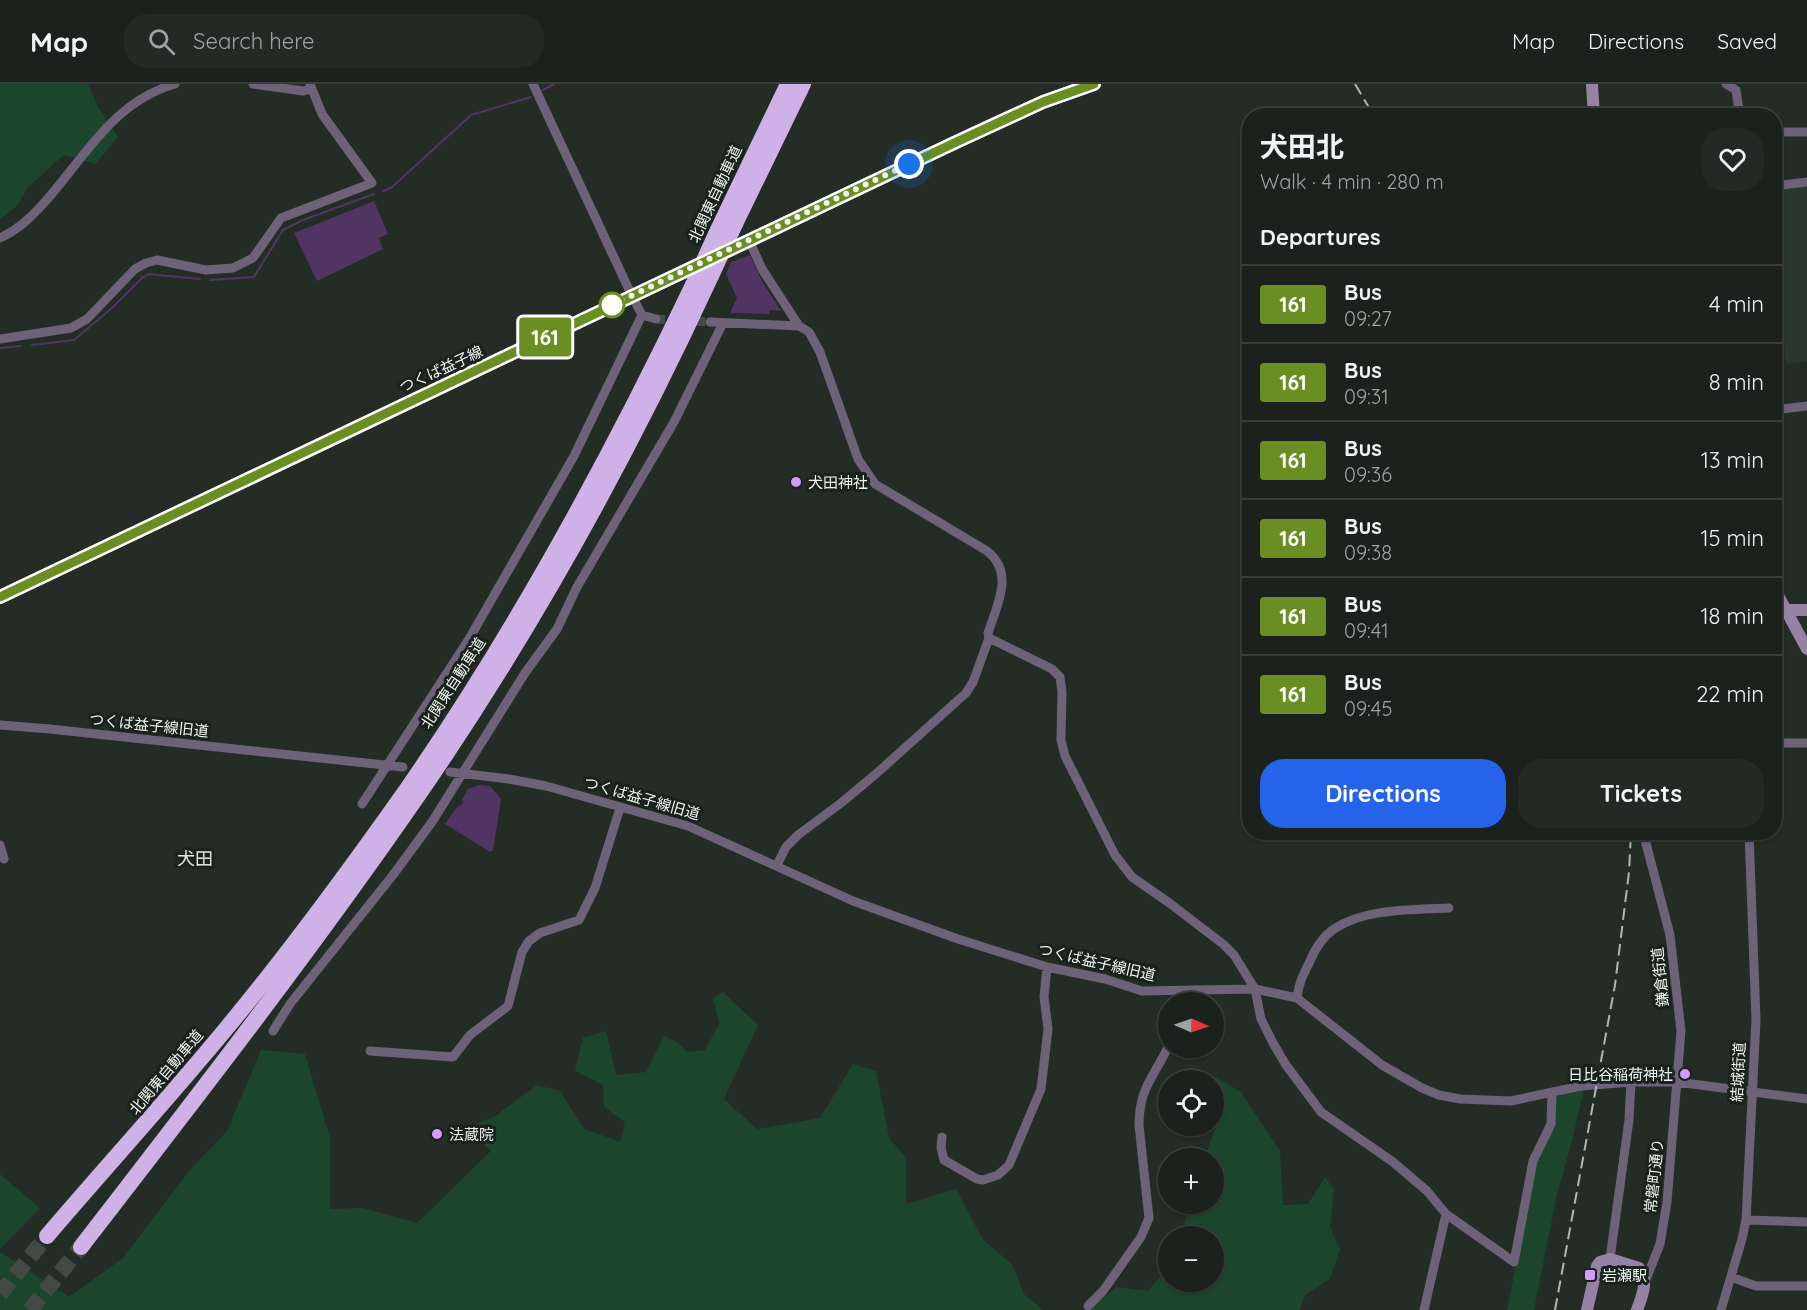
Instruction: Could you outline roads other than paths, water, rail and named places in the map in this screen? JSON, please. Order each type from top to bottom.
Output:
[{"type":"highway","name":"北関東自動車道","points":[[47,1236],[228,1027],[345,874],[408,787],[512,625],[579,508],[663,347],[788,84]]},
{"type":"highway","name":"北関東自動車道","points":[[81,1247],[363,873],[420,792],[526,629],[592,513],[676,352],[803,84]]},
{"type":"main road","name":"つくば益子線","points":[[0,597],[1009,118],[1094,84]]},
{"type":"street","points":[[0,238],[24,225],[112,119],[161,88],[175,84]]},
{"type":"street","points":[[0,339],[71,328],[87,319],[135,269],[146,263],[158,261],[206,270],[233,268],[253,258],[281,218],[372,183],[322,114],[310,86],[303,91],[253,84]]},
{"type":"street","points":[[533,84],[632,296],[642,315],[656,319]]},
{"type":"street","points":[[1592,84],[1594,108]]},
{"type":"street","points":[[1726,84],[1736,90],[1739,108]]},
{"type":"street","points":[[1782,132],[1807,132]]},
{"type":"street","points":[[1782,185],[1807,182]]},
{"type":"street","points":[[749,240],[762,269],[799,326],[809,332],[820,352],[858,459],[875,484],[987,551],[998,562],[1003,579],[1002,591],[988,633],[989,638],[973,682],[966,693],[883,768],[798,835],[786,847],[777,866]]},
{"type":"street","points":[[363,804],[463,651],[574,456],[642,315]]},
{"type":"street","points":[[710,322],[799,326]]},
{"type":"street","points":[[273,1031],[290,1004],[393,875],[432,822],[525,673],[557,629],[577,587],[675,422],[723,323]]},
{"type":"street","points":[[1782,409],[1807,406]]},
{"type":"street","points":[[1782,603],[1807,649]]},
{"type":"street","points":[[1786,610],[1807,610]]},
{"type":"street","points":[[989,638],[1058,673],[1062,683],[1061,740],[1065,756],[1123,867],[1132,878],[1224,944],[1234,955],[1255,988],[1261,1020],[1273,1043],[1286,1065],[1322,1112],[1393,1162],[1427,1191],[1446,1214],[1514,1262],[1533,1161],[1551,1124],[1552,1093]]},
{"type":"street","name":"つくば益子線旧道","points":[[0,725],[403,767]]},
{"type":"street","points":[[1782,743],[1807,743]]},
{"type":"street","name":"つくば益子線旧道","points":[[450,772],[546,786],[699,830],[864,904],[958,939],[1047,967],[1105,979],[1142,991],[1255,988],[1297,998],[1382,1065],[1422,1088],[1460,1099],[1491,1101],[1529,1099],[1581,1086],[1631,1082],[1677,1082],[1807,1099]]},
{"type":"street","points":[[370,1051],[453,1057],[470,1035],[508,1006],[522,952],[528,941],[540,933],[579,920],[595,888],[620,808]]},
{"type":"street","name":"鎌倉街道","points":[[1645,840],[1670,935],[1681,1031],[1674,1122]]},
{"type":"street","name":"結城街道","points":[[1721,1310],[1746,1220],[1756,1020],[1749,840]]},
{"type":"street","points":[[0,845],[4,859]]},
{"type":"street","points":[[1297,998],[1298,985],[1311,957],[1320,943],[1335,929],[1372,915],[1449,908]]},
{"type":"street","points":[[942,1137],[941,1148],[944,1160],[977,1179],[983,1180],[998,1175],[1009,1165],[1041,1089],[1048,1029],[1044,997],[1047,967]]},
{"type":"street","points":[[1088,1306],[1103,1291],[1141,1238],[1147,1225],[1150,1210],[1139,1111],[1145,1088],[1162,1058]]},
{"type":"street","points":[[1610,1259],[1629,1120],[1631,1082]]},
{"type":"street","name":"常磐町通り","points":[[1645,1267],[1662,1233],[1674,1122]]},
{"type":"street","points":[[1424,1310],[1446,1214]]},
{"type":"street","points":[[1746,1220],[1807,1222]]},
{"type":"street","points":[[1587,1310],[1597,1266],[1600,1262],[1610,1259],[1645,1267],[1645,1282],[1637,1310]]},
{"type":"street","points":[[1731,1278],[1756,1286],[1807,1286]]},
{"type":"waterway","points":[[543,90],[554,84]]},
{"type":"waterway","points":[[383,191],[391,188],[471,115],[531,97]]},
{"type":"waterway","points":[[210,280],[254,277],[283,230],[303,220],[374,194]]},
{"type":"waterway","points":[[32,345],[74,340],[149,274],[200,279]]},
{"type":"waterway","points":[[0,348],[21,346]]},
{"type":"tunnel","points":[[656,319],[710,322]]},
{"type":"tunnel","points":[[0,1294],[47,1236]]},
{"type":"tunnel","points":[[30,1310],[81,1247]]},
{"type":"railway","points":[[1355,84],[1369,108]]},
{"type":"railway","points":[[1555,1310],[1615,985],[1629,872],[1631,840]]},
{"type":"place","name":"犬田神社","points":[[796,482]]},
{"type":"place","name":"日比谷稲荷神社","points":[[1685,1074]]},
{"type":"place","name":"法蔵院","points":[[437,1134]]},
{"type":"place","name":"岩瀬駅","points":[[1590,1275]]},
{"type":"district","name":"犬田","points":[[195,858]]}]
